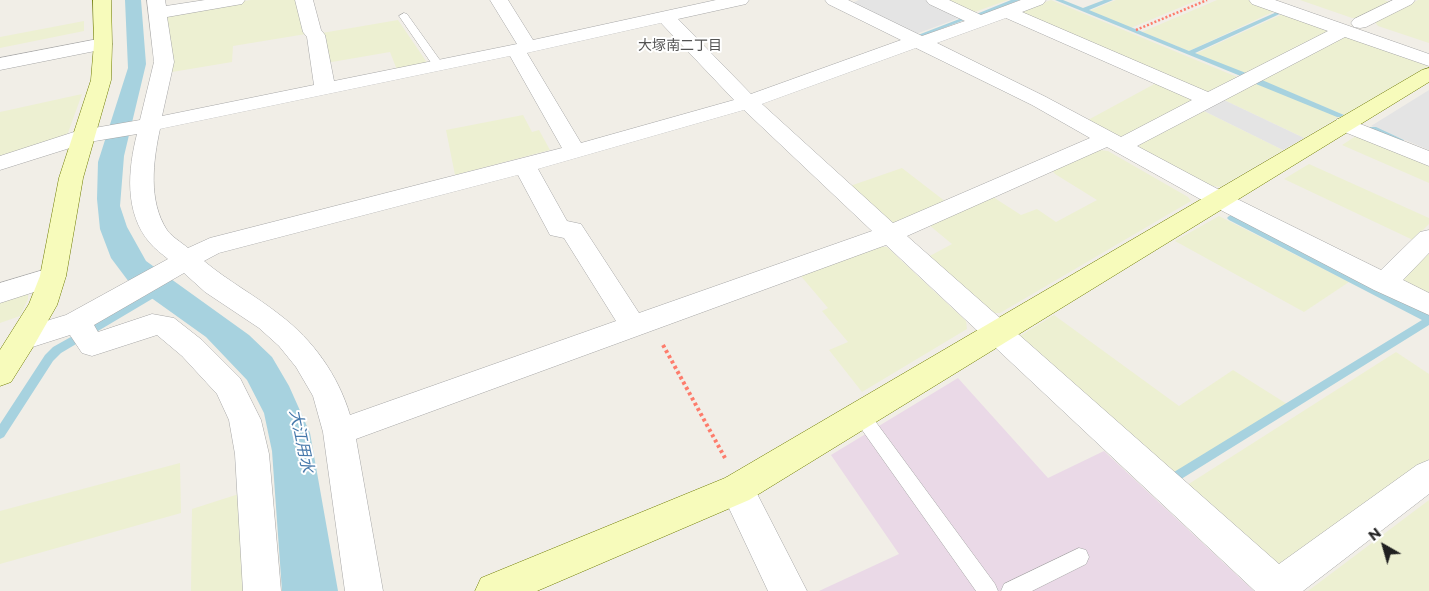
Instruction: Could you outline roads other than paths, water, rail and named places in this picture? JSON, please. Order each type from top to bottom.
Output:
[{"type":"street","points":[[0,374],[43,305],[53,276],[71,178],[101,80],[103,44],[102,0]]},
{"type":"street","points":[[236,0],[157,6],[164,62],[144,155],[142,189],[147,216],[159,237],[183,262],[269,320],[288,338],[307,359],[328,394],[339,432],[364,591]]},
{"type":"street","points":[[304,0],[312,32],[316,35],[325,89]]},
{"type":"street","points":[[499,0],[575,152]]},
{"type":"street","points":[[0,163],[84,136],[149,125],[666,17],[688,5],[740,0]]},
{"type":"street","points":[[834,0],[1039,101],[1218,199],[1429,305]]},
{"type":"street","points":[[935,0],[980,21]]},
{"type":"street","points":[[23,339],[81,330],[125,294],[210,247],[525,166],[748,102],[1038,0]]},
{"type":"street","points":[[1258,0],[1429,47]]},
{"type":"street","points":[[1292,0],[1429,60]]},
{"type":"street","points":[[339,432],[890,234],[1114,142],[1209,100],[1406,0]]},
{"type":"street","points":[[1006,12],[1209,100]]},
{"type":"street","points":[[666,17],[706,62],[748,102],[998,334],[1280,589],[1429,475]]},
{"type":"street","points":[[0,64],[103,44]]},
{"type":"street","points":[[494,591],[737,489],[1429,74]]},
{"type":"street","points":[[1345,124],[1429,159]]},
{"type":"street","points":[[525,166],[559,229],[572,230],[641,323]]},
{"type":"street","points":[[1384,283],[1429,238]]},
{"type":"street","points":[[0,293],[53,276]]},
{"type":"street","points":[[81,330],[92,345],[152,324],[164,325],[192,348],[229,387],[245,420],[252,454],[262,591]]},
{"type":"street","points":[[737,489],[788,591]]},
{"type":"lane","points":[[404,16],[438,65]]},
{"type":"lane","points":[[861,415],[988,591]]},
{"type":"lane","points":[[1011,591],[1079,557]]},
{"type":"water","points":[[125,0],[141,0],[146,64],[124,156],[120,206],[127,227],[146,261],[249,335],[272,357],[289,386],[310,433],[338,591],[282,591],[272,451],[264,413],[247,380],[206,337],[129,282],[111,258],[100,229],[97,199],[98,162],[128,68]]},
{"type":"waterway","points":[[977,15],[1017,0]]},
{"type":"waterway","points":[[1058,0],[1243,75]]},
{"type":"waterway","points":[[1084,10],[1110,0]]},
{"type":"waterway","points":[[1189,53],[1281,12]]},
{"type":"waterway","points":[[921,35],[964,19]]},
{"type":"waterway","points":[[1259,82],[1340,115]]},
{"type":"waterway","points":[[1373,129],[1400,140]]},
{"type":"waterway","points":[[1232,218],[1429,319]]},
{"type":"waterway","name":"大江用水","points":[[0,434],[49,358],[57,350],[158,291]]},
{"type":"waterway","points":[[1178,476],[1429,320]]},
{"type":"district","name":"大塚南二丁目","points":[[680,46]]}]
